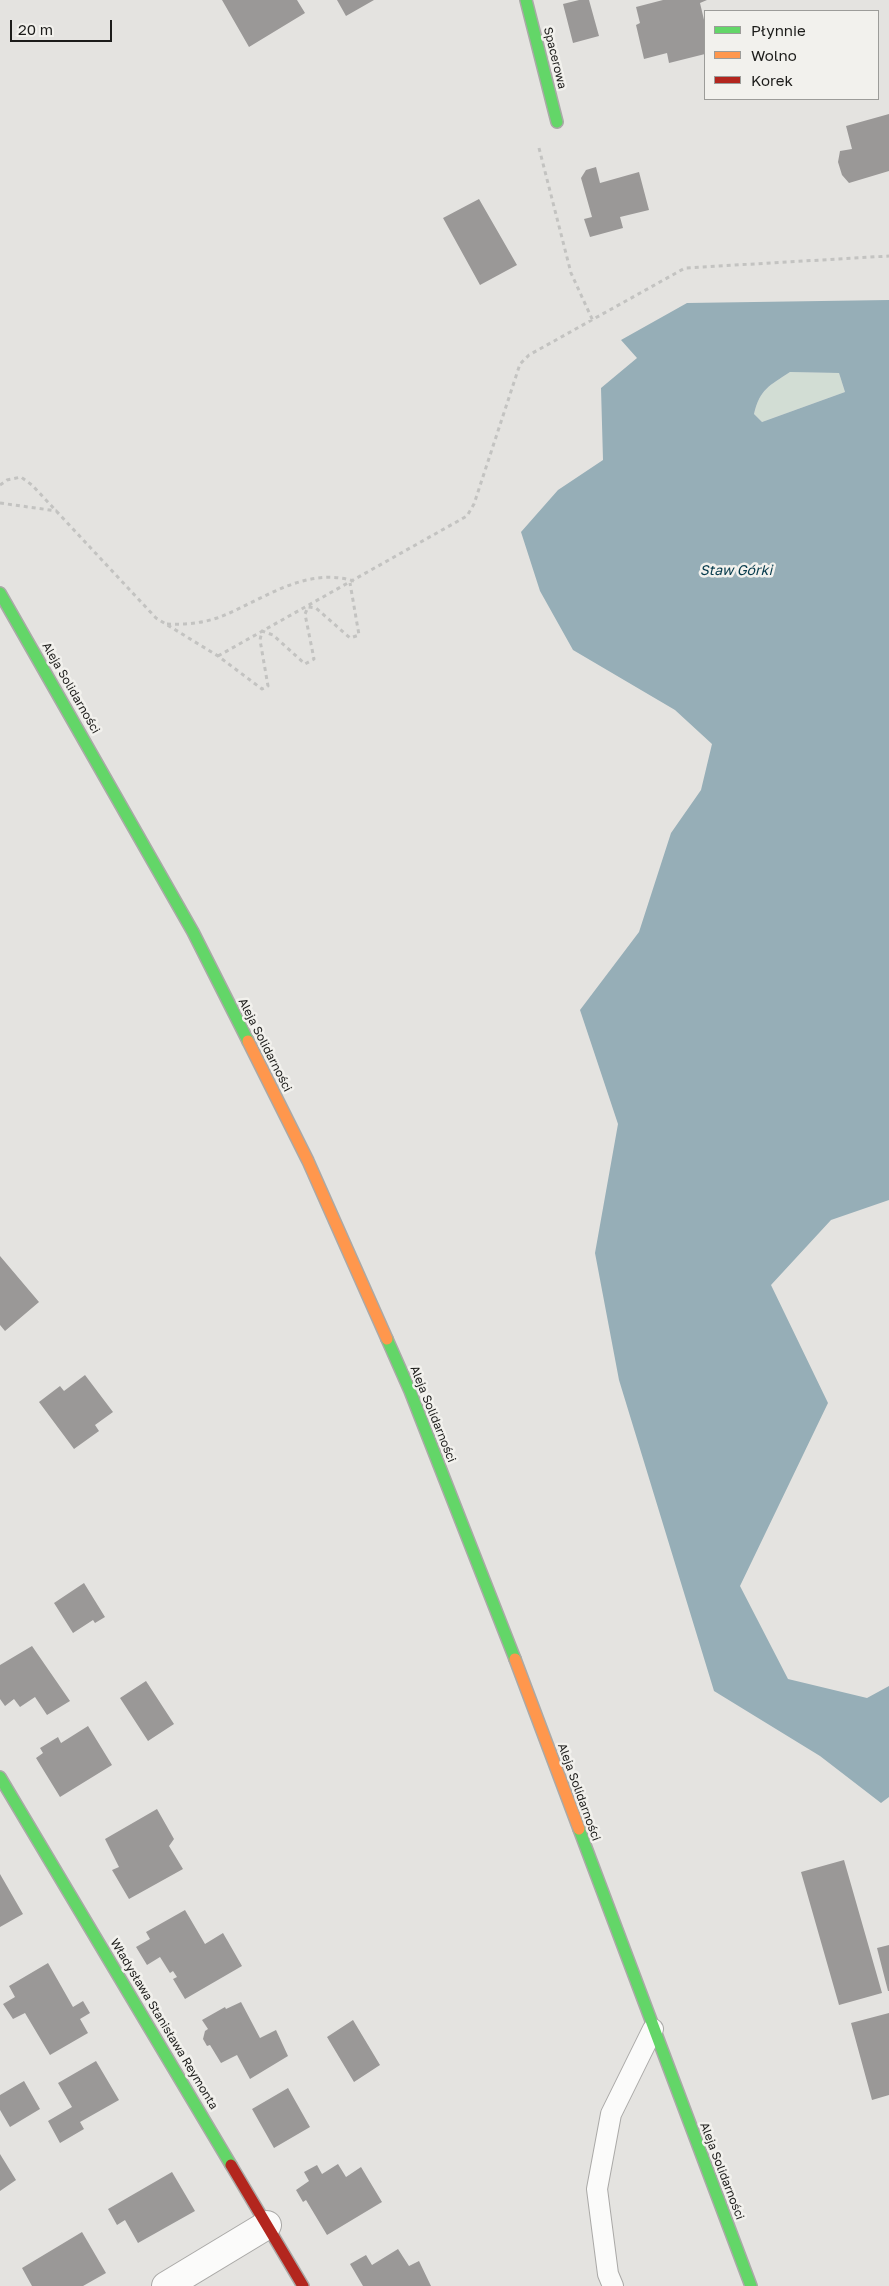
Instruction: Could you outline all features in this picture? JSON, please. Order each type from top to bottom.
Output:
[{"type":"main road","name":"Spacerowa","points":[[526,0],[557,122]]},
{"type":"main road","name":"Aleja Solidarności","points":[[0,594],[92,750],[193,932],[308,1161],[410,1391],[506,1634],[751,2286]]},
{"type":"main road","name":"Władysława Stanisława Reymonta","points":[[0,1777],[303,2286]]},
{"type":"street","points":[[166,2286],[267,2226]]},
{"type":"lane","points":[[613,2286],[608,2274],[597,2189],[611,2114],[653,2029]]},
{"type":"path","points":[[538,141],[572,273],[592,321]]},
{"type":"path","points":[[218,656],[467,516],[474,504],[520,364],[529,355],[685,268],[889,256]]},
{"type":"path","points":[[0,485],[7,480],[21,477],[32,485],[156,618],[218,656],[262,689],[268,686],[260,640],[262,632]]},
{"type":"path","points":[[0,503],[57,511]]},
{"type":"path","points":[[166,624],[182,625],[219,617],[276,590],[306,579],[338,576],[352,582]]},
{"type":"path","points":[[308,607],[316,608],[350,638],[359,635],[352,582]]},
{"type":"path","points":[[262,632],[273,635],[305,664],[314,658],[305,614],[308,607]]},
{"type":"shaded area","points":[[790,372],[839,373],[845,392],[762,422],[754,414],[762,393]]},
{"type":"water","name":"Staw Górki","points":[[889,300],[889,1200],[831,1220],[771,1285],[828,1403],[740,1586],[788,1679],[867,1698],[889,1686],[889,1797],[881,1803],[820,1756],[714,1691],[619,1380],[595,1253],[618,1124],[580,1010],[639,932],[671,833],[701,790],[712,744],[675,710],[573,650],[540,591],[521,532],[558,490],[603,460],[601,388],[637,358],[621,340],[687,303]],"holes":[[[790,372],[839,373],[845,392],[762,422],[754,414],[762,393]]]},
{"type":"building","points":[[222,0],[297,0],[305,13],[249,47]]},
{"type":"building","points":[[337,0],[374,0],[346,16]]},
{"type":"building","points":[[579,0],[589,0],[599,36],[573,43],[563,4]]},
{"type":"building","points":[[663,0],[707,0],[700,3],[704,20],[704,54],[669,63],[667,53],[644,59],[636,25],[640,23],[636,7]]},
{"type":"building","points":[[889,114],[889,171],[849,183],[842,175],[838,162],[840,151],[852,149],[846,126]]},
{"type":"building","points":[[596,167],[600,183],[639,172],[649,210],[620,217],[623,228],[590,237],[584,219],[592,217],[581,178],[586,170]]},
{"type":"building","points":[[479,199],[517,265],[480,285],[443,218]]},
{"type":"building","points":[[0,1256],[39,1302],[5,1331],[0,1325]]},
{"type":"building","points":[[85,1375],[113,1412],[95,1425],[99,1431],[74,1449],[39,1402],[60,1386],[64,1391]]},
{"type":"building","points":[[84,1583],[105,1617],[95,1623],[93,1620],[73,1633],[54,1603]]},
{"type":"building","points":[[32,1646],[70,1701],[47,1715],[35,1697],[20,1707],[14,1699],[5,1706],[0,1699],[0,1665]]},
{"type":"building","points":[[146,1681],[174,1724],[148,1741],[120,1698]]},
{"type":"building","points":[[88,1726],[112,1765],[60,1797],[36,1758],[43,1753],[40,1748],[58,1737],[61,1743]]},
{"type":"building","points":[[157,1809],[174,1839],[169,1846],[183,1869],[129,1899],[112,1870],[119,1867],[105,1839]]},
{"type":"building","points":[[844,1860],[882,1993],[839,2005],[801,1872]]},
{"type":"building","points":[[0,1874],[23,1914],[0,1927]]},
{"type":"building","points":[[185,1910],[205,1944],[223,1933],[242,1966],[185,1999],[173,1979],[177,1977],[173,1971],[170,1973],[160,1957],[147,1965],[136,1947],[150,1939],[146,1932]]},
{"type":"building","points":[[889,1945],[889,1991],[888,1991],[877,1948]]},
{"type":"building","points":[[48,1963],[73,2007],[83,2001],[90,2013],[80,2019],[88,2033],[50,2055],[25,2013],[13,2019],[3,2004],[15,1997],[9,1986]]},
{"type":"building","points":[[241,2002],[260,2038],[276,2030],[288,2056],[250,2079],[237,2055],[221,2063],[210,2045],[207,2046],[203,2039],[205,2031],[208,2029],[202,2020],[225,2007],[226,2009]]},
{"type":"building","points":[[889,2013],[889,2095],[872,2100],[851,2023]]},
{"type":"building","points":[[353,2020],[380,2065],[354,2082],[327,2037]]},
{"type":"building","points":[[96,2061],[119,2100],[80,2122],[84,2129],[60,2143],[48,2121],[72,2107],[58,2083]]},
{"type":"building","points":[[24,2081],[40,2109],[10,2127],[0,2110],[0,2095]]},
{"type":"building","points":[[288,2088],[310,2127],[274,2148],[252,2109]]},
{"type":"building","points":[[0,2154],[16,2180],[0,2191]]},
{"type":"building","points":[[338,2164],[346,2177],[361,2167],[382,2202],[327,2235],[306,2200],[303,2202],[296,2190],[309,2181],[304,2172],[317,2165],[322,2174]]},
{"type":"building","points":[[172,2172],[195,2211],[138,2243],[125,2220],[117,2225],[108,2209]]},
{"type":"building","points":[[82,2232],[106,2273],[83,2286],[32,2286],[22,2268]]},
{"type":"building","points":[[398,2249],[409,2266],[419,2261],[431,2286],[363,2286],[350,2264],[366,2255],[372,2265]]},
{"type":"traffic: fast","points":[[526,0],[557,122]]},
{"type":"traffic: fast","points":[[0,593],[193,932],[248,1041]]},
{"type":"traffic: fast","points":[[387,1339],[410,1391],[515,1659]]},
{"type":"traffic: fast","points":[[0,1777],[231,2165]]},
{"type":"traffic: fast","points":[[579,1829],[751,2286]]},
{"type":"traffic: slow","points":[[248,1041],[308,1161],[387,1339]]},
{"type":"traffic: slow","points":[[515,1659],[579,1829]]},
{"type":"traffic: jam","points":[[231,2165],[303,2286]]}]
